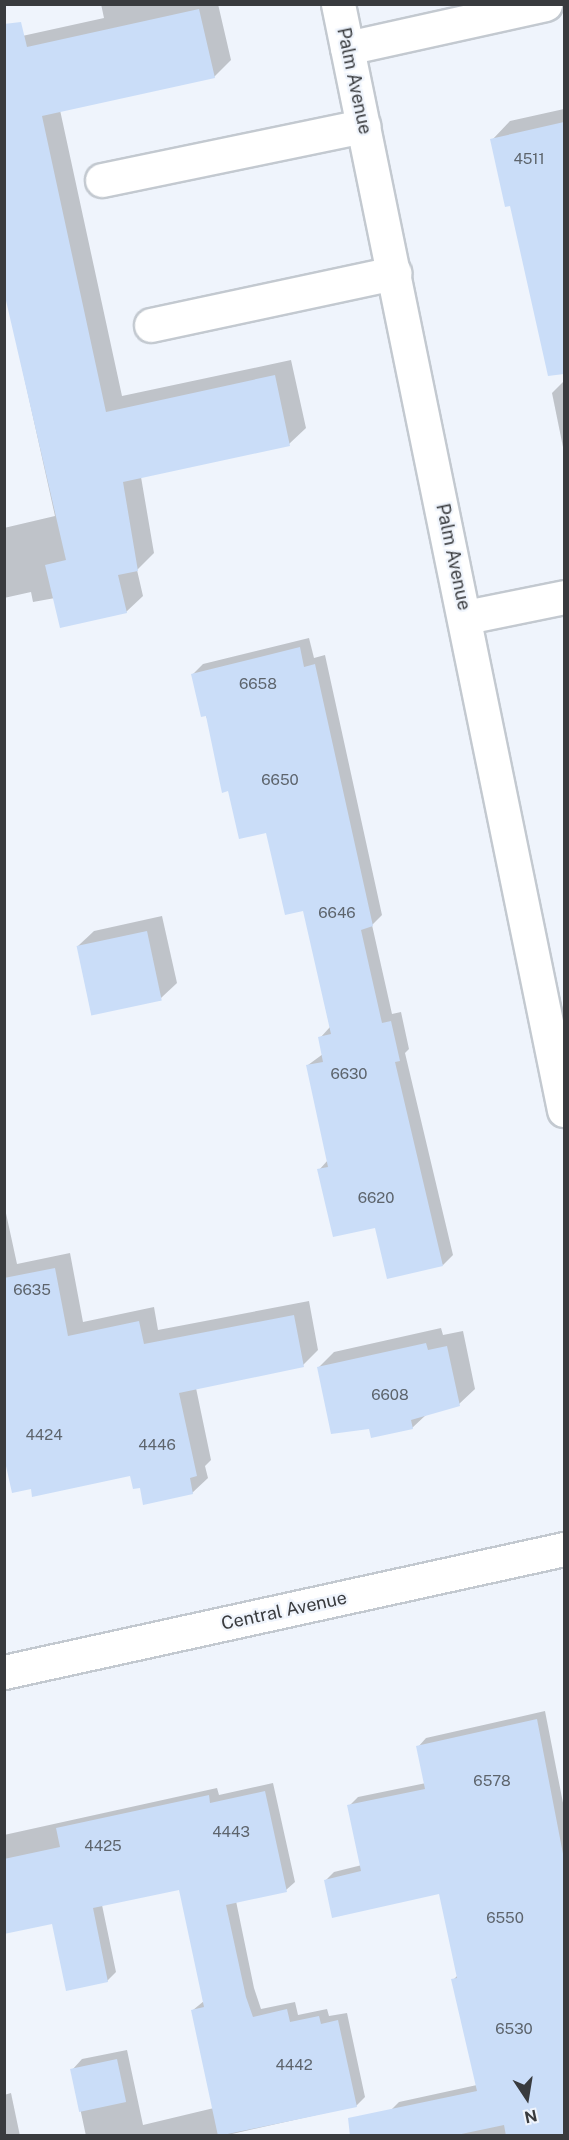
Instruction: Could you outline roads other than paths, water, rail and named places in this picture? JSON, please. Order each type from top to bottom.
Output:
[{"type":"street","name":"Palm Avenue","points":[[338,4],[466,617],[564,1110]]},
{"type":"street","points":[[346,48],[545,4]]},
{"type":"street","points":[[102,180],[363,126]]},
{"type":"street","points":[[151,325],[394,273]]},
{"type":"street","points":[[466,617],[564,597]]},
{"type":"street","name":"Central Avenue","points":[[4,1672],[564,1549]]}]
